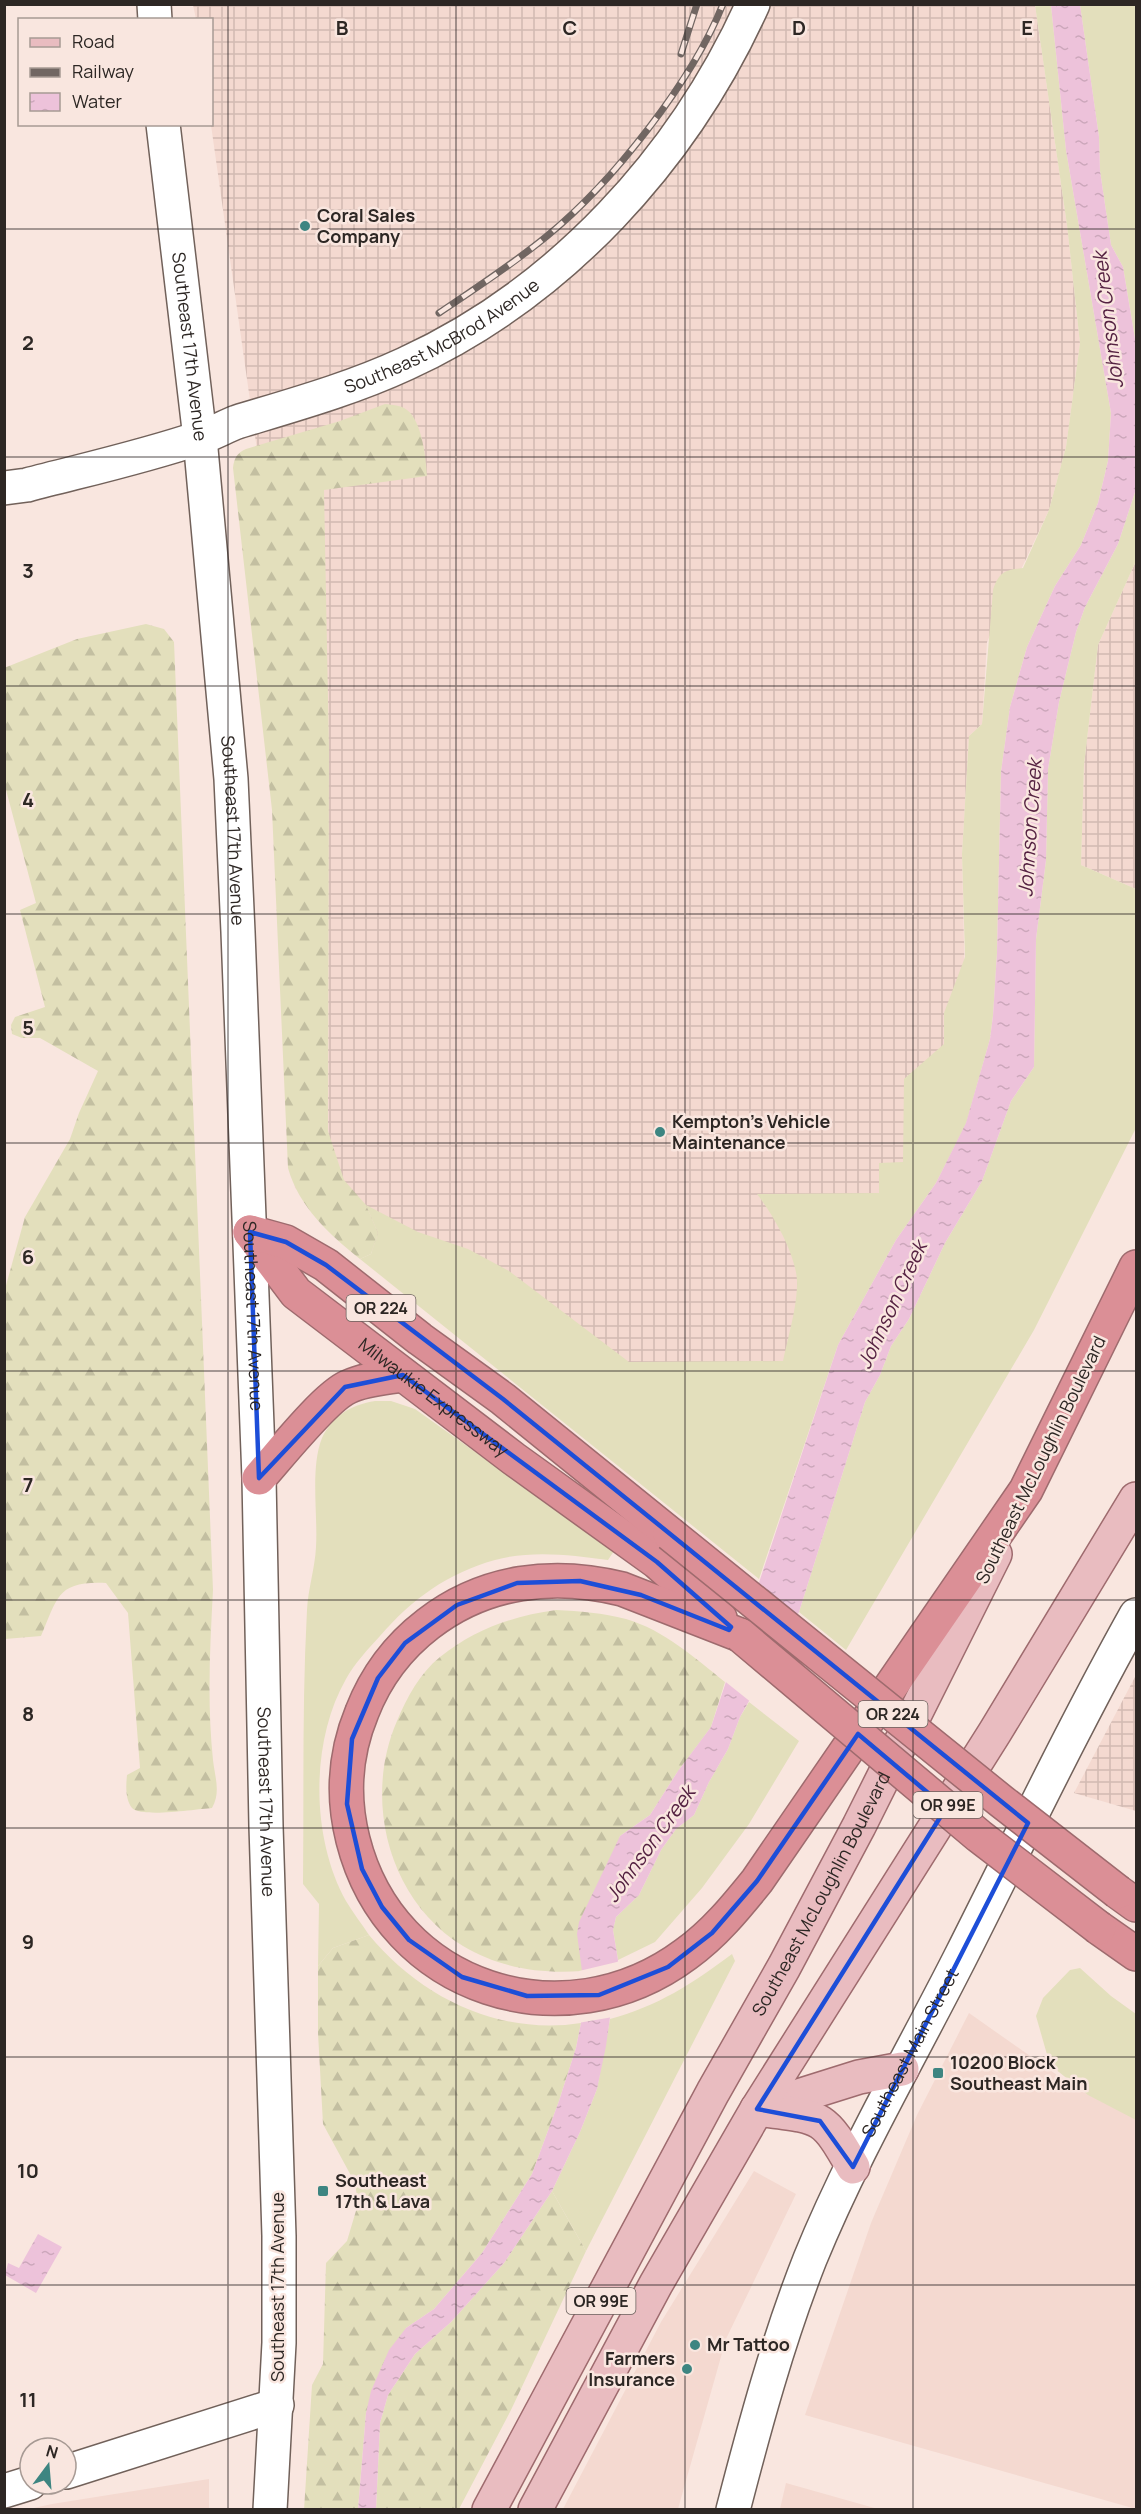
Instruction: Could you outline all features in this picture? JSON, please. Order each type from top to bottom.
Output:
[{"type":"highway","name":"Milwaukie Expressway","points":[[250,1232],[296,1293],[403,1375],[663,1548],[1127,1898]]},
{"type":"highway","name":"Milwaukie Expressway","points":[[250,1232],[286,1242],[326,1265],[420,1339],[503,1399],[663,1548],[740,1635],[979,1836],[1099,1928],[1137,1954]]},
{"type":"highway","name":"Southeast McLoughlin Boulevard","points":[[1026,1490],[1137,1267]]},
{"type":"highway","points":[[259,1478],[325,1405],[345,1388],[366,1380],[403,1375]]},
{"type":"highway","points":[[740,1635],[641,1595],[601,1584],[559,1579],[517,1583],[477,1596],[439,1616],[405,1643],[378,1678],[359,1719],[349,1760],[347,1804],[355,1848],[372,1889],[395,1924],[426,1955],[462,1977],[502,1991],[550,1999],[599,1995],[645,1978],[687,1954],[712,1933],[757,1881],[1026,1490]]},
{"type":"main road","name":"Southeast McBrod Avenue","points":[[4,488],[27,485],[200,438],[231,424],[328,394],[406,364],[493,314],[530,287],[591,236],[625,201],[662,157],[702,102],[724,65],[753,4]]},
{"type":"main road","name":"Southeast 17th Avenue","points":[[163,126],[200,438],[231,779],[259,1478],[267,1861],[279,2236],[277,2405],[270,2510]]},
{"type":"main road","name":"Southeast McLoughlin Boulevard","points":[[489,2510],[708,2102],[860,1826],[1026,1490]]},
{"type":"main road","name":"OR 99E","points":[[535,2510],[650,2295],[757,2109],[995,1732],[1137,1499]]},
{"type":"main road","name":"Southeast Main Street","points":[[733,2510],[761,2405],[797,2294],[824,2228],[902,2069],[1087,1706],[1137,1616]]},
{"type":"main road","points":[[757,2109],[860,2077],[902,2069]]},
{"type":"main road","points":[[757,2109],[805,2115],[820,2121],[833,2133],[853,2167]]},
{"type":"main road","points":[[78,2468],[277,2405]]},
{"type":"highlighted area","points":[[250,1232],[286,1242],[326,1265],[503,1399],[1028,1823],[853,2167],[820,2121],[757,2109],[946,1808],[858,1734],[757,1881],[712,1933],[668,1967],[599,1995],[527,1996],[462,1977],[409,1940],[382,1907],[362,1869],[347,1804],[352,1739],[378,1678],[405,1643],[457,1605],[517,1583],[580,1581],[641,1595],[729,1630],[731,1627],[657,1562],[403,1375],[345,1387],[259,1478]]},
{"type":"shaded area","points":[[193,5],[1035,5],[1067,225],[1080,343],[1066,447],[1049,510],[987,642],[982,724],[969,736],[962,854],[966,1033],[888,1206],[784,1381],[538,1388],[295,1188],[260,471],[211,126],[213,126],[213,18],[196,18]]},
{"type":"shaded area","points":[[1136,561],[1136,889],[1081,865],[1084,765],[1098,645]]},
{"type":"shaded area","points":[[1136,1675],[1136,1811],[1074,1793]]},
{"type":"shaded area","points":[[969,2013],[1057,2075],[1136,2117],[1136,2509],[805,2415],[871,2223],[917,2115]]},
{"type":"shaded area","points":[[754,2171],[796,2194],[726,2339],[678,2509],[563,2509],[661,2322]]},
{"type":"shaded area","points":[[209,2479],[209,2509],[29,2509],[52,2504]]},
{"type":"shaded area","points":[[786,2483],[878,2509],[780,2509]]},
{"type":"green space","points":[[1035,5],[1051,5],[1066,150],[1111,413],[1108,461],[1098,503],[1081,545],[1055,586],[1027,647],[1010,707],[1001,772],[997,953],[993,1016],[990,1039],[966,1124],[936,1183],[896,1240],[838,1345],[759,1579],[360,1259],[371,1254],[378,1233],[366,1205],[418,1232],[468,1249],[509,1271],[629,1362],[783,1361],[792,1324],[797,1276],[784,1238],[757,1194],[879,1193],[879,1163],[903,1162],[904,1079],[944,1044],[944,1013],[965,957],[962,854],[969,736],[982,724],[993,590],[1004,573],[1023,568],[1049,510],[1066,447],[1080,343],[1067,225]]},
{"type":"green space","points":[[1080,5],[1136,5],[1136,345],[1123,267],[1111,245],[1100,171],[1099,137]]},
{"type":"green space","points":[[385,404],[405,408],[412,415],[420,431],[427,476],[324,490],[329,750],[328,1131],[344,1180],[366,1205],[378,1233],[371,1254],[360,1259],[316,1219],[300,1195],[288,1168],[272,810],[233,468],[237,456],[246,449],[340,421]]},
{"type":"green space","points":[[1136,489],[1136,561],[1098,645],[1084,765],[1081,865],[1136,889],[1136,1128],[1034,1330],[846,1650],[799,1612],[865,1402],[880,1375],[891,1346],[909,1319],[945,1243],[982,1181],[1011,1101],[1034,1067],[1036,939],[1046,860],[1048,769],[1059,702],[1076,632],[1085,607],[1118,544]]},
{"type":"green space","points":[[146,624],[164,629],[174,642],[213,1590],[210,1717],[217,1791],[212,1808],[158,1813],[138,1811],[132,1808],[127,1796],[127,1775],[140,1768],[128,1613],[106,1583],[90,1583],[68,1589],[56,1602],[41,1636],[5,1639],[5,1289],[25,1217],[70,1139],[98,1071],[40,1038],[22,1038],[12,1034],[11,1025],[15,1017],[45,1007],[20,910],[36,903],[5,786],[4,668],[77,639]]},
{"type":"green space","points":[[375,1401],[391,1401],[415,1409],[614,1551],[608,1560],[552,1554],[523,1555],[495,1560],[462,1572],[432,1589],[405,1610],[353,1667],[334,1704],[326,1731],[319,1790],[326,1849],[334,1876],[346,1901],[369,1935],[333,1948],[318,1966],[319,1904],[303,1884],[305,1644],[316,1547],[316,1463],[322,1438],[337,1417],[358,1405]]},
{"type":"green space","points":[[556,1610],[609,1615],[640,1624],[666,1637],[691,1654],[725,1682],[711,1727],[678,1771],[650,1815],[620,1836],[582,1971],[566,1972],[521,1968],[491,1960],[463,1946],[437,1926],[416,1902],[400,1875],[389,1846],[383,1814],[382,1783],[387,1751],[397,1721],[405,1703],[426,1670],[453,1647],[481,1631],[510,1620]]},
{"type":"green space","points":[[749,1702],[799,1741],[749,1824],[702,1888],[655,1942],[618,1960],[613,1930],[616,1917],[639,1895],[661,1850],[676,1829],[694,1815]]},
{"type":"green space","points":[[369,1935],[412,1977],[437,1994],[463,2007],[491,2017],[520,2023],[550,2025],[581,2023],[576,2048],[559,2101],[532,2174],[482,2253],[434,2309],[406,2328],[366,2413],[358,2509],[304,2510],[312,2385],[323,2364],[326,2263],[347,2241],[358,2204],[355,2183],[323,2124],[318,2033],[318,1966],[333,1948]]},
{"type":"green space","points":[[732,1954],[735,1961],[586,2251],[552,2191],[580,2132],[597,2089],[610,2019],[659,2001],[703,1975]]},
{"type":"green space","points":[[1080,1968],[1111,1996],[1136,2014],[1136,2120],[1088,2095],[1050,2065],[1036,2016],[1043,1998],[1070,1970]]},
{"type":"green space","points":[[552,2191],[586,2251],[511,2410],[459,2509],[376,2510],[380,2423],[388,2395],[415,2354],[451,2322],[504,2263]]},
{"type":"water","name":"Johnson Creek","points":[[1051,5],[1080,5],[1099,137],[1100,171],[1111,245],[1123,267],[1136,345],[1136,489],[1118,544],[1085,607],[1076,632],[1059,702],[1048,769],[1046,860],[1036,939],[1034,1067],[1011,1101],[982,1181],[945,1243],[909,1319],[891,1346],[880,1375],[865,1402],[799,1612],[740,1717],[728,1749],[694,1815],[676,1829],[661,1850],[639,1895],[616,1917],[613,1930],[618,1960],[606,2046],[597,2089],[580,2132],[552,2191],[504,2263],[451,2322],[415,2354],[388,2395],[380,2423],[376,2509],[358,2510],[366,2413],[371,2391],[389,2350],[406,2328],[434,2309],[482,2253],[532,2174],[559,2101],[576,2048],[581,2023],[582,1971],[577,1934],[579,1922],[620,1836],[650,1815],[678,1771],[711,1727],[838,1345],[896,1240],[936,1183],[966,1123],[990,1039],[997,953],[1001,772],[1010,707],[1027,647],[1055,586],[1081,545],[1098,503],[1108,461],[1111,413],[1066,150]]},
{"type":"water","points":[[38,2234],[62,2247],[36,2293],[5,2275],[8,2263],[19,2268]]},
{"type":"pier","points":[[755,1581],[800,1617],[752,1703],[722,1679]]},
{"type":"pier","points":[[621,1961],[613,2017],[578,2023],[579,1971]]},
{"type":"railway","points":[[681,54],[697,4]]},
{"type":"railway","points":[[439,313],[494,276],[547,236],[598,188],[671,98],[692,66],[723,4]]},
{"type":"place","name":"Coral Sales Company","points":[[305,226]]},
{"type":"place","name":"Kempton's Vehicle Maintenance","points":[[660,1132]]},
{"type":"place","name":"10200 Block Southeast Main","points":[[938,2073]]},
{"type":"place","name":"Southeast 17th & Lava","points":[[323,2191]]},
{"type":"place","name":"Mr Tattoo","points":[[695,2345]]},
{"type":"place","name":"Farmers Insurance","points":[[687,2369]]}]
